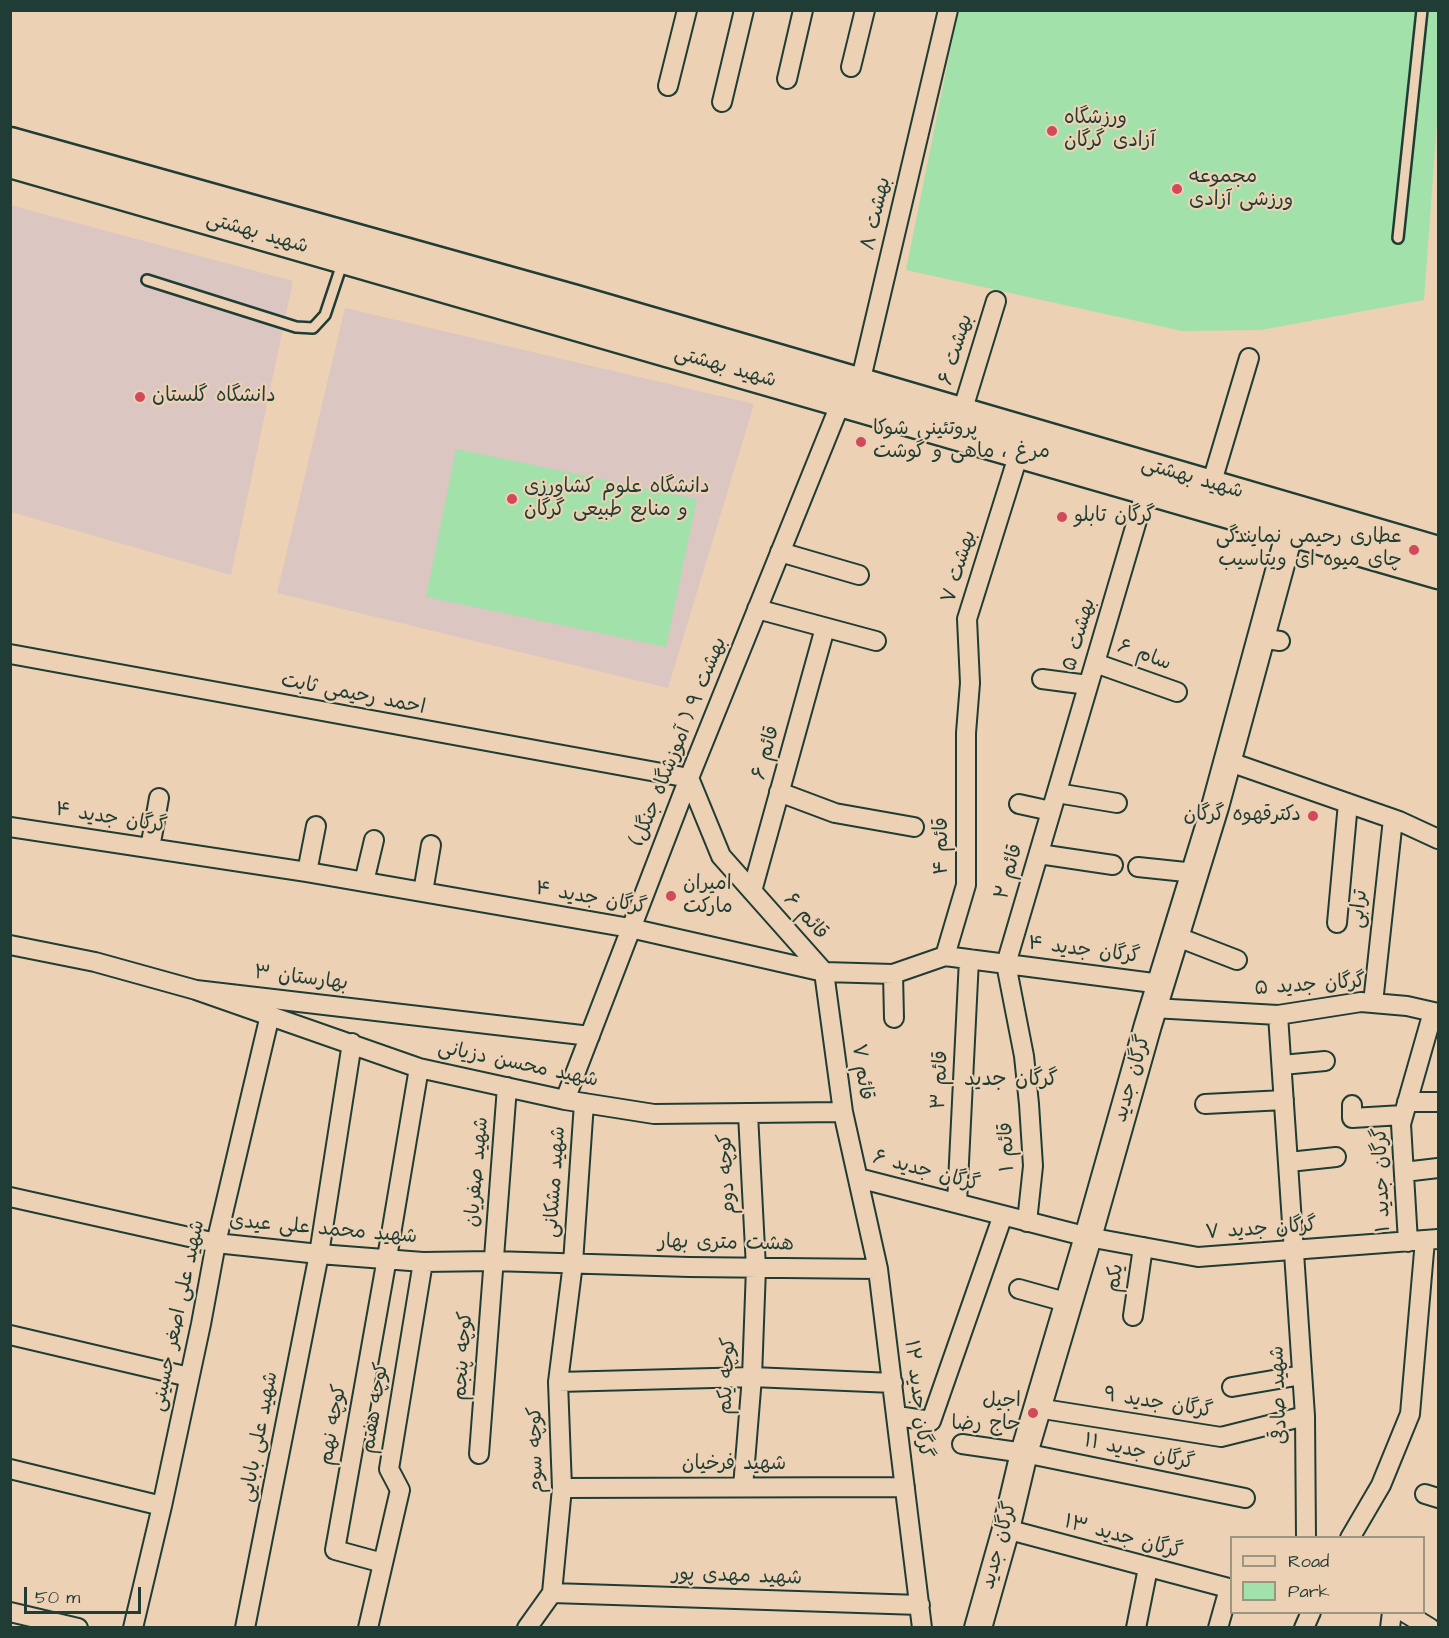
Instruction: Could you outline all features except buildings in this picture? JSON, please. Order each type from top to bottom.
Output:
[{"type":"main road","name":"شهید بهشتی","points":[[10,142],[504,292],[851,392],[1019,453],[1290,531],[1437,564]]},
{"type":"main road","name":"شهید بهشتی","points":[[10,163],[344,259],[504,292]]},
{"type":"main road","name":"شهید بهشتی","points":[[851,392],[962,412],[1211,485],[1437,564]]},
{"type":"main road","name":"گرگان جدید","points":[[978,1628],[1006,1530],[1024,1453],[1157,996],[1227,761],[1270,639],[1290,531]]},
{"type":"street","points":[[668,86],[687,10]]},
{"type":"street","points":[[722,102],[744,10]]},
{"type":"street","points":[[787,79],[803,10]]},
{"type":"street","points":[[851,67],[865,10]]},
{"type":"street","name":"۸ بهشت","points":[[851,392],[948,10]]},
{"type":"street","name":"۶ بهشت","points":[[962,412],[996,301]]},
{"type":"street","points":[[1211,485],[1249,358]]},
{"type":"street","name":"بهشت ۹ ( آموزشگاه جنگل)","points":[[565,1100],[630,928],[780,552],[851,392]]},
{"type":"street","name":"بهشت ۷","points":[[966,733],[970,683],[967,619],[1019,453]]},
{"type":"street","name":"بهشت ۵","points":[[1054,802],[1146,490]]},
{"type":"street","points":[[780,552],[859,575]]},
{"type":"street","points":[[757,609],[876,640]]},
{"type":"street","name":"قائم ۶","points":[[752,891],[825,628]]},
{"type":"street","name":"احمد رحیمی ثابت","points":[[10,654],[689,778]]},
{"type":"street","name":"۶ سام","points":[[1095,663],[1177,692]]},
{"type":"street","points":[[1042,679],[1088,685]]},
{"type":"street","name":"قائم ۴","points":[[945,956],[966,885],[966,733]]},
{"type":"street","points":[[1227,761],[1396,820],[1438,839]]},
{"type":"street","points":[[689,778],[721,856],[752,891]]},
{"type":"street","points":[[780,792],[835,813],[914,828]]},
{"type":"street","points":[[150,848],[159,798]]},
{"type":"street","name":"۲ قائم","points":[[1006,964],[1054,802]]},
{"type":"street","points":[[1019,804],[1117,802]]},
{"type":"street","points":[[1336,923],[1348,803]]},
{"type":"street","name":"ترابی","points":[[1373,1003],[1396,820]]},
{"type":"street","points":[[307,872],[316,826]]},
{"type":"street","name":"گرگان جدید ۴","points":[[10,827],[307,872],[630,928],[824,972],[893,974],[945,956],[1006,964],[1157,996]]},
{"type":"street","points":[[364,882],[374,840]]},
{"type":"street","points":[[423,892],[431,844]]},
{"type":"street","points":[[1039,854],[1113,866]]},
{"type":"street","points":[[1138,867],[1195,873]]},
{"type":"street","name":"۶ قائم","points":[[752,891],[824,972]]},
{"type":"street","points":[[1175,936],[1237,960]]},
{"type":"street","name":"بهارستان ۳","points":[[10,945],[95,962],[196,990],[590,1036]]},
{"type":"street","name":"۳ قائم","points":[[957,1203],[969,959]]},
{"type":"street","name":"۱ قائم","points":[[1006,964],[1024,1056],[1029,1104],[1033,1166],[1027,1222]]},
{"type":"street","name":"۷ قائم","points":[[824,972],[843,1112],[858,1178]]},
{"type":"street","points":[[893,974],[894,1018]]},
{"type":"street","name":"شهید محسن دزیانی","points":[[196,990],[419,1068],[565,1100],[654,1114],[843,1112]]},
{"type":"street","name":"گرگان جدید ۵","points":[[1157,996],[1278,1015],[1361,1002],[1407,1006],[1436,1012]]},
{"type":"street","name":"گرگان جدید ۱","points":[[1351,1536],[1381,1485],[1410,1414],[1430,1291],[1424,1240],[1404,1172],[1401,1124],[1436,1012]]},
{"type":"street","name":"شهید علی اصغر حسینی","points":[[133,1628],[162,1506],[216,1243],[270,1015]]},
{"type":"street","name":"شهید صادقی","points":[[1278,1015],[1305,1416],[1306,1536]]},
{"type":"street","name":"شهید علی بابایی","points":[[245,1628],[319,1254],[352,1043]]},
{"type":"street","points":[[1282,1065],[1325,1061]]},
{"type":"street","points":[[387,1258],[419,1068]]},
{"type":"street","name":"شهید صفریان","points":[[493,1261],[507,1087]]},
{"type":"street","points":[[1205,1104],[1284,1100]]},
{"type":"street","points":[[1352,1105],[1352,1118],[1438,1102]]},
{"type":"street","name":"شهید مشکانی","points":[[573,1263],[584,1103]]},
{"type":"street","name":"کوچه دوم","points":[[748,1114],[756,1268]]},
{"type":"street","points":[[1289,1162],[1336,1157]]},
{"type":"street","points":[[1404,1172],[1438,1168]]},
{"type":"street","name":"گرگان جدید ۶","points":[[858,1178],[1088,1238]]},
{"type":"street","name":"گرگان جدید ۱۲","points":[[858,1178],[878,1269],[922,1628]]},
{"type":"street","name":"شهید محمد علی عیدی","points":[[10,1197],[216,1243],[423,1262],[573,1263]]},
{"type":"street","points":[[897,1416],[931,1421],[1003,1215]]},
{"type":"street","name":"گرگان جدید ۷","points":[[1088,1238],[1198,1257],[1424,1240]]},
{"type":"street","name":"یکم","points":[[1133,1317],[1143,1247]]},
{"type":"street","name":"کوچه نهم","points":[[383,1563],[335,1550],[387,1258]]},
{"type":"street","name":"کوچه پنجم","points":[[479,1454],[493,1261]]},
{"type":"street","name":"کوچه هفتم","points":[[368,1628],[400,1491],[389,1469],[423,1262]]},
{"type":"street","name":"هشت متری بهار","points":[[573,1263],[878,1269]]},
{"type":"street","name":"کوچه سوم","points":[[552,1593],[562,1488],[558,1382],[573,1263]]},
{"type":"street","name":"کوچه یکم","points":[[743,1487],[752,1377],[756,1268]]},
{"type":"street","points":[[1019,1289],[1069,1303]]},
{"type":"street","points":[[10,1335],[189,1377]]},
{"type":"street","points":[[1232,1387],[1302,1375]]},
{"type":"street","points":[[558,1382],[752,1377],[892,1383]]},
{"type":"street","name":"گرگان جدید ۹","points":[[1037,1408],[1221,1437],[1305,1416]]},
{"type":"street","name":"گرگان جدید ۱۱","points":[[962,1444],[1024,1453],[1245,1498]]},
{"type":"street","points":[[10,1468],[162,1506]]},
{"type":"street","name":"شهید فرخیان","points":[[562,1488],[905,1487]]},
{"type":"street","name":"گرگان جدید ۱۳","points":[[1006,1530],[1230,1589]]},
{"type":"street","points":[[1136,1628],[1148,1568]]},
{"type":"street","points":[[1218,1628],[1230,1589]]},
{"type":"street","points":[[527,1628],[552,1593]]},
{"type":"street","name":"شهید مهدی پور","points":[[552,1593],[920,1605]]},
{"type":"street","points":[[10,1612],[78,1628]]},
{"type":"street","points":[[1304,1628],[1310,1614]]},
{"type":"street","points":[[1407,1614],[1430,1628]]},
{"type":"lane","points":[[1398,238],[1422,10]]},
{"type":"lane","points":[[147,280],[296,327],[312,328],[325,315],[344,259]]},
{"type":"shaded area","name":"دانشگاه گلستان","points":[[10,205],[293,281],[231,575],[11,512]]},
{"type":"shaded area","name":"دانشگاه علوم کشاورزی و منابع طبیعی گرگان","points":[[345,308],[754,404],[668,688],[277,593]]},
{"type":"green space","name":"مجموعه ورزشی آزادی","points":[[958,11],[1438,11],[1438,109],[1424,300],[1261,330],[1182,331],[906,270]]},
{"type":"green space","points":[[456,449],[697,499],[666,647],[426,597]]},
{"type":"place","name":"ورزشگاه آزادی گرگان","points":[[1052,131]]},
{"type":"place","name":"مجموعه ورزشی آزادی","points":[[1177,189]]},
{"type":"place","name":"دانشگاه گلستان","points":[[140,397]]},
{"type":"place","name":"پروتئینی شوکا مرغ‌ ، ماهی و گوشت","points":[[861,442]]},
{"type":"place","name":"دانشگاه علوم کشاورزی و منابع طبیعی گرگان","points":[[512,499]]},
{"type":"place","name":"گرگان تابلو","points":[[1062,517]]},
{"type":"place","name":"عطاری رحیمی نمایندگی چای میوه ای ویتاسیب","points":[[1414,550]]},
{"type":"place","name":"دکترقهوه گرگان","points":[[1313,816]]},
{"type":"place","name":"امیران مارکت","points":[[671,896]]},
{"type":"place","name":"اجیل حاج رضا","points":[[1033,1413]]},
{"type":"district","name":"گرگان جدید","points":[[1011,1081]]}]
